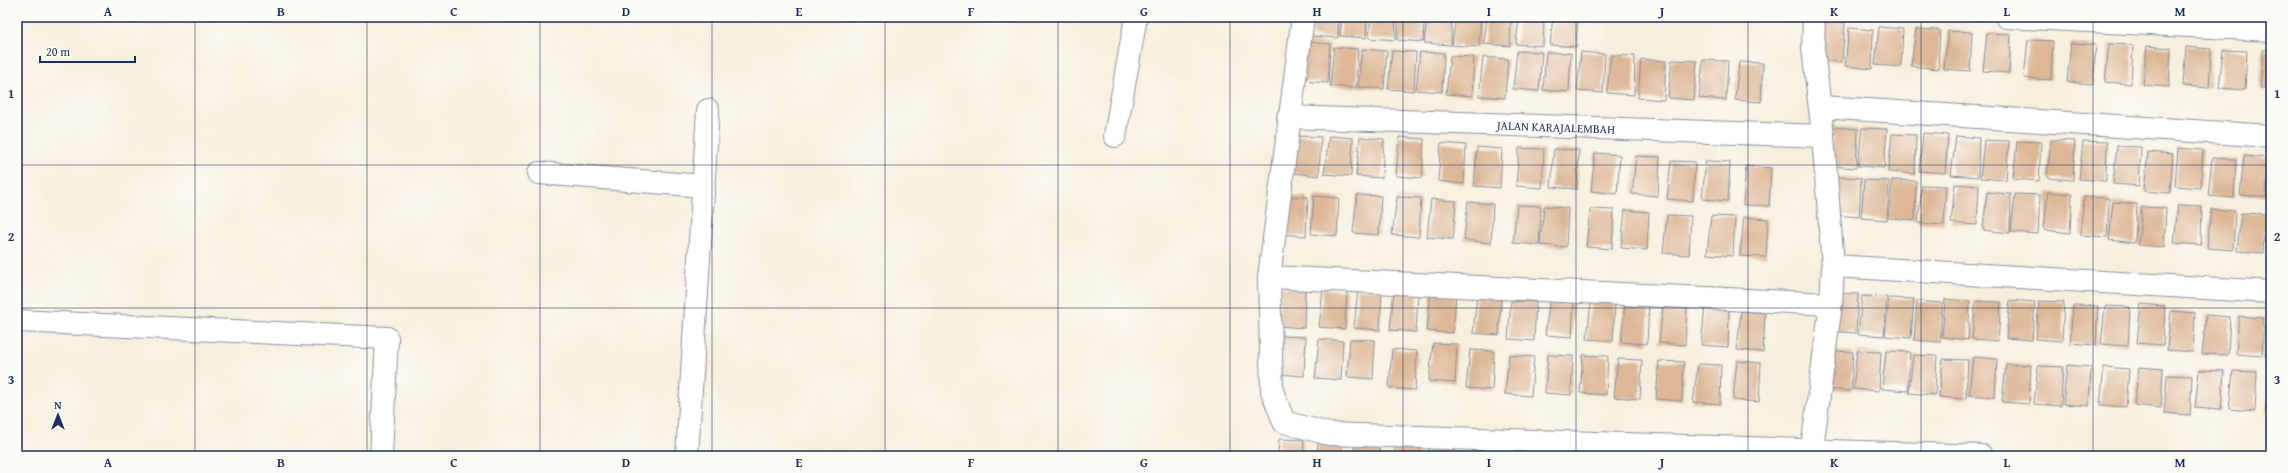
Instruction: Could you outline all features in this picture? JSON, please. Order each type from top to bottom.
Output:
[{"type":"street","points":[[1115,136],[1136,17]]},
{"type":"street","points":[[1303,17],[1288,117],[1269,277],[1272,391],[1284,422],[1329,434],[1812,453],[1982,456]]},
{"type":"street","points":[[1812,453],[1831,304],[1833,266],[1821,107],[1813,48],[1814,17]]},
{"type":"street","points":[[2006,17],[2271,30]]},
{"type":"street","points":[[1821,107],[2271,136]]},
{"type":"street","points":[[687,456],[708,110]]},
{"type":"street","name":"JALAN KARAJALEMBAH","points":[[1288,117],[1823,136]]},
{"type":"street","points":[[539,174],[704,186]]},
{"type":"street","points":[[1833,266],[2271,292]]},
{"type":"street","points":[[1269,277],[1831,304]]},
{"type":"street","points":[[17,321],[387,338],[381,456]]},
{"type":"building","points":[[1314,17],[1339,17],[1338,38],[1312,36]]},
{"type":"building","points":[[1342,17],[1367,17],[1366,38],[1340,36]]},
{"type":"building","points":[[1371,17],[1396,17],[1395,40],[1369,38]]},
{"type":"building","points":[[1399,17],[1424,17],[1423,42],[1397,40]]},
{"type":"building","points":[[1427,17],[1452,17],[1451,45],[1424,43]]},
{"type":"building","points":[[1456,17],[1481,17],[1479,47],[1452,45]]},
{"type":"building","points":[[1487,17],[1511,17],[1510,46],[1484,44]]},
{"type":"building","points":[[1519,17],[1544,17],[1543,46],[1516,44]]},
{"type":"building","points":[[1553,17],[1578,17],[1576,47],[1550,45]]},
{"type":"building","points":[[1820,22],[1845,23],[1842,62],[1816,60]]},
{"type":"building","points":[[1879,27],[1903,29],[1901,67],[1875,65]]},
{"type":"building","points":[[1849,28],[1873,30],[1872,69],[1845,66]]},
{"type":"building","points":[[1916,29],[1940,30],[1938,69],[1911,66]]},
{"type":"building","points":[[1948,31],[1972,32],[1970,71],[1944,69]]},
{"type":"building","points":[[1987,33],[2011,34],[2009,73],[1983,71]]},
{"type":"building","points":[[2028,40],[2053,41],[2051,80],[2024,78]]},
{"type":"building","points":[[1306,42],[1330,44],[1328,83],[1302,81]]},
{"type":"building","points":[[2071,43],[2096,45],[2093,84],[2067,82]]},
{"type":"building","points":[[2109,44],[2133,45],[2131,84],[2105,82]]},
{"type":"building","points":[[2147,46],[2171,48],[2169,87],[2143,85]]},
{"type":"building","points":[[1334,47],[1358,49],[1356,88],[1330,86]]},
{"type":"building","points":[[2186,47],[2211,49],[2209,88],[2183,86]]},
{"type":"building","points":[[1362,49],[1387,51],[1384,89],[1358,87]]},
{"type":"building","points":[[2223,50],[2247,51],[2245,90],[2219,88]]},
{"type":"building","points":[[2263,50],[2271,50],[2271,89],[2260,88]]},
{"type":"building","points":[[1392,51],[1416,52],[1414,91],[1388,89]]},
{"type":"building","points":[[1517,51],[1542,52],[1539,91],[1513,89]]},
{"type":"building","points":[[1420,52],[1444,53],[1442,92],[1416,90]]},
{"type":"building","points":[[1546,52],[1571,53],[1569,92],[1543,90]]},
{"type":"building","points":[[1581,52],[1605,54],[1603,93],[1577,91]]},
{"type":"building","points":[[1611,55],[1635,56],[1634,95],[1607,93]]},
{"type":"building","points":[[1450,56],[1474,57],[1472,96],[1446,94]]},
{"type":"building","points":[[1483,57],[1508,59],[1505,98],[1479,96]]},
{"type":"building","points":[[1641,59],[1666,61],[1664,100],[1638,98]]},
{"type":"building","points":[[1672,60],[1697,61],[1694,100],[1668,98]]},
{"type":"building","points":[[1703,60],[1728,61],[1726,100],[1699,98]]},
{"type":"building","points":[[1739,62],[1763,63],[1761,102],[1735,100]]},
{"type":"building","points":[[1833,127],[1858,129],[1856,168],[1830,166]]},
{"type":"building","points":[[1862,128],[1887,129],[1884,168],[1858,166]]},
{"type":"building","points":[[1923,133],[1948,135],[1945,173],[1919,171]]},
{"type":"building","points":[[1892,134],[1916,135],[1915,174],[1888,172]]},
{"type":"building","points":[[1297,136],[1321,137],[1319,176],[1293,173]]},
{"type":"building","points":[[1329,136],[1353,138],[1351,176],[1324,174]]},
{"type":"building","points":[[1956,136],[1979,138],[1978,177],[1951,175]]},
{"type":"building","points":[[1360,137],[1384,139],[1382,178],[1356,176]]},
{"type":"building","points":[[1399,137],[1424,139],[1422,178],[1396,176]]},
{"type":"building","points":[[1984,140],[2009,141],[2006,180],[1980,178]]},
{"type":"building","points":[[2051,140],[2075,141],[2073,180],[2047,178]]},
{"type":"building","points":[[2017,141],[2041,142],[2039,181],[2013,179]]},
{"type":"building","points":[[2083,141],[2107,142],[2106,181],[2079,179]]},
{"type":"building","points":[[1441,143],[1466,145],[1464,184],[1438,181]]},
{"type":"building","points":[[2117,146],[2141,147],[2139,186],[2113,184]]},
{"type":"building","points":[[1477,147],[1502,149],[1500,188],[1474,186]]},
{"type":"building","points":[[1519,148],[1544,149],[1542,188],[1516,186]]},
{"type":"building","points":[[2178,148],[2203,150],[2201,188],[2175,186]]},
{"type":"building","points":[[1554,149],[1579,150],[1577,189],[1551,187]]},
{"type":"building","points":[[2148,152],[2173,154],[2170,193],[2144,191]]},
{"type":"building","points":[[1595,153],[1620,155],[1617,194],[1591,191]]},
{"type":"building","points":[[1636,156],[1660,157],[1658,196],[1632,194]]},
{"type":"building","points":[[2244,156],[2268,158],[2266,197],[2240,195]]},
{"type":"building","points":[[2212,158],[2236,159],[2234,198],[2208,196]]},
{"type":"building","points":[[1671,161],[1695,162],[1693,201],[1667,199]]},
{"type":"building","points":[[1706,161],[1730,162],[1728,201],[1702,199]]},
{"type":"building","points":[[1746,166],[1771,168],[1769,206],[1743,205]]},
{"type":"building","points":[[1837,177],[1861,178],[1859,217],[1833,215]]},
{"type":"building","points":[[1864,180],[1889,181],[1887,220],[1861,218]]},
{"type":"building","points":[[1892,180],[1916,181],[1915,220],[1888,218]]},
{"type":"building","points":[[1955,184],[1979,186],[1977,225],[1951,223]]},
{"type":"building","points":[[1922,185],[1946,186],[1944,225],[1918,223]]},
{"type":"building","points":[[1987,192],[2011,194],[2010,233],[1983,230]]},
{"type":"building","points":[[2048,192],[2072,194],[2070,233],[2044,230]]},
{"type":"building","points":[[2015,194],[2040,195],[2038,234],[2011,232]]},
{"type":"building","points":[[1357,195],[1381,196],[1379,235],[1353,233]]},
{"type":"building","points":[[1284,196],[1308,197],[1306,236],[1280,234]]},
{"type":"building","points":[[1314,196],[1339,198],[1337,236],[1311,234]]},
{"type":"building","points":[[1397,197],[1421,198],[1419,237],[1392,235]]},
{"type":"building","points":[[2084,197],[2109,198],[2107,237],[2080,235]]},
{"type":"building","points":[[1431,199],[1456,201],[1453,239],[1427,237]]},
{"type":"building","points":[[1468,202],[1493,204],[1491,243],[1464,240]]},
{"type":"building","points":[[2113,202],[2137,204],[2135,243],[2109,240]]},
{"type":"building","points":[[1517,205],[1541,206],[1539,245],[1513,243]]},
{"type":"building","points":[[2178,205],[2202,206],[2201,245],[2174,243]]},
{"type":"building","points":[[1544,206],[1568,208],[1566,247],[1540,245]]},
{"type":"building","points":[[2142,207],[2166,208],[2164,247],[2138,245]]},
{"type":"building","points":[[1590,209],[1614,210],[1612,249],[1586,247]]},
{"type":"building","points":[[2211,209],[2235,211],[2233,250],[2207,248]]},
{"type":"building","points":[[1625,210],[1649,212],[1647,250],[1621,248]]},
{"type":"building","points":[[2241,213],[2265,214],[2263,253],[2237,251]]},
{"type":"building","points":[[1667,215],[1691,216],[1689,255],[1663,253]]},
{"type":"building","points":[[1711,216],[1735,217],[1733,256],[1707,254]]},
{"type":"building","points":[[1744,217],[1768,219],[1766,257],[1740,256]]},
{"type":"building","points":[[2270,226],[2271,251],[2268,251]]},
{"type":"building","points":[[1281,287],[1305,289],[1304,328],[1277,326]]},
{"type":"building","points":[[1323,289],[1347,291],[1345,329],[1319,327]]},
{"type":"building","points":[[1358,289],[1382,291],[1380,330],[1354,328]]},
{"type":"building","points":[[1394,291],[1418,293],[1416,332],[1390,330]]},
{"type":"building","points":[[1431,292],[1456,294],[1453,333],[1427,331]]},
{"type":"building","points":[[1834,293],[1858,294],[1856,333],[1830,331]]},
{"type":"building","points":[[1477,295],[1501,296],[1499,335],[1473,333]]},
{"type":"building","points":[[1862,296],[1887,297],[1884,336],[1858,334]]},
{"type":"building","points":[[1550,297],[1574,298],[1572,337],[1545,335]]},
{"type":"building","points":[[1889,298],[1914,299],[1911,338],[1885,336]]},
{"type":"building","points":[[1945,299],[1970,301],[1968,340],[1942,337]]},
{"type":"building","points":[[2010,300],[2035,302],[2032,340],[2006,338]]},
{"type":"building","points":[[1511,301],[1536,302],[1534,341],[1508,339]]},
{"type":"building","points":[[1591,301],[1615,303],[1613,341],[1587,339]]},
{"type":"building","points":[[1917,301],[1942,303],[1940,342],[1914,340]]},
{"type":"building","points":[[1976,301],[2001,302],[1998,341],[1972,339]]},
{"type":"building","points":[[2039,301],[2064,302],[2062,341],[2036,339]]},
{"type":"building","points":[[1625,304],[1649,305],[1647,344],[1621,342]]},
{"type":"building","points":[[2141,304],[2165,306],[2163,345],[2137,343]]},
{"type":"building","points":[[1663,305],[1687,306],[1685,345],[1659,343]]},
{"type":"building","points":[[2073,305],[2098,306],[2096,345],[2070,343]]},
{"type":"building","points":[[2105,306],[2130,307],[2128,346],[2101,344]]},
{"type":"building","points":[[1705,307],[1729,308],[1728,347],[1701,345]]},
{"type":"building","points":[[1741,311],[1765,313],[1763,352],[1737,350]]},
{"type":"building","points":[[2171,311],[2195,313],[2193,352],[2167,350]]},
{"type":"building","points":[[2206,315],[2230,317],[2228,355],[2202,354]]},
{"type":"building","points":[[2239,316],[2264,318],[2262,356],[2236,354]]},
{"type":"building","points":[[2269,317],[2271,318],[2271,356],[2265,356]]},
{"type":"building","points":[[1282,336],[1306,337],[1304,376],[1278,374]]},
{"type":"building","points":[[1319,339],[1343,341],[1341,380],[1315,378]]},
{"type":"building","points":[[1350,339],[1375,340],[1373,379],[1347,377]]},
{"type":"building","points":[[1433,343],[1457,344],[1455,383],[1429,381]]},
{"type":"building","points":[[1392,349],[1417,351],[1415,390],[1389,388]]},
{"type":"building","points":[[1470,350],[1494,351],[1492,390],[1466,388]]},
{"type":"building","points":[[1829,351],[1853,352],[1851,391],[1825,389]]},
{"type":"building","points":[[1857,351],[1881,352],[1879,391],[1853,389]]},
{"type":"building","points":[[1886,351],[1910,352],[1908,391],[1882,389]]},
{"type":"building","points":[[1509,355],[1534,357],[1531,396],[1505,394]]},
{"type":"building","points":[[1548,355],[1573,356],[1571,395],[1545,393]]},
{"type":"building","points":[[1583,355],[1608,356],[1606,395],[1580,393]]},
{"type":"building","points":[[1913,355],[1937,356],[1935,395],[1909,393]]},
{"type":"building","points":[[1973,357],[1997,359],[1995,397],[1969,395]]},
{"type":"building","points":[[1618,359],[1642,360],[1640,399],[1614,397]]},
{"type":"building","points":[[1943,359],[1968,360],[1966,399],[1939,397]]},
{"type":"building","points":[[1659,361],[1684,362],[1682,401],[1656,399]]},
{"type":"building","points":[[1737,361],[1761,363],[1759,402],[1733,400]]},
{"type":"building","points":[[1698,364],[1721,365],[1720,404],[1693,402]]},
{"type":"building","points":[[2006,364],[2031,365],[2029,404],[2002,402]]},
{"type":"building","points":[[2067,365],[2091,367],[2089,406],[2063,404]]},
{"type":"building","points":[[2038,366],[2063,367],[2061,406],[2034,404]]},
{"type":"building","points":[[2104,367],[2129,369],[2126,407],[2100,405]]},
{"type":"building","points":[[2139,367],[2163,369],[2161,408],[2134,405]]},
{"type":"building","points":[[2199,370],[2224,371],[2221,410],[2195,408]]},
{"type":"building","points":[[2233,371],[2257,372],[2255,411],[2229,409]]},
{"type":"building","points":[[2271,371],[2271,413],[2266,412]]},
{"type":"building","points":[[2167,375],[2192,376],[2190,415],[2164,413]]},
{"type":"building","points":[[1279,439],[1304,440],[1303,456],[1278,456]]},
{"type":"building","points":[[1318,442],[1342,443],[1341,456],[1317,456]]},
{"type":"building","points":[[1355,442],[1380,444],[1379,456],[1354,456]]},
{"type":"building","points":[[1396,444],[1420,446],[1419,456],[1394,456]]},
{"type":"building","points":[[1429,445],[1453,447],[1453,456],[1428,456]]},
{"type":"building","points":[[1473,447],[1497,448],[1497,456],[1472,456]]},
{"type":"building","points":[[1511,448],[1535,449],[1535,456],[1510,456]]},
{"type":"building","points":[[1550,449],[1574,450],[1574,456],[1549,456]]},
{"type":"building","points":[[1587,450],[1611,452],[1610,456],[1586,456]]}]
